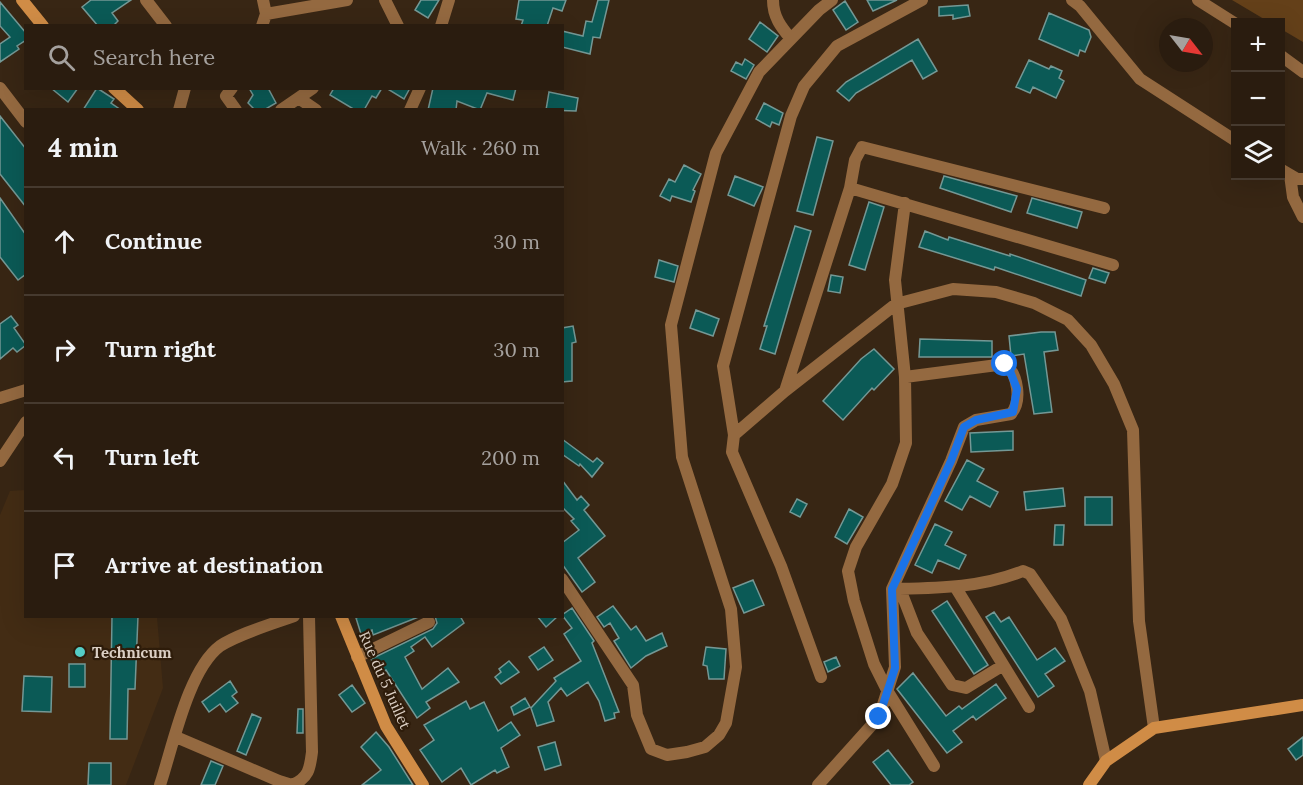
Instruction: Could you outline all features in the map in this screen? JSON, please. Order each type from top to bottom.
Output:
[{"type":"street","points":[[22,0],[41,24]]},
{"type":"street","points":[[146,0],[164,24]]},
{"type":"street","points":[[263,0],[264,20],[346,0]]},
{"type":"street","points":[[385,0],[397,24]]},
{"type":"street","points":[[442,24],[449,0]]},
{"type":"street","points":[[773,0],[773,10],[779,24],[791,39]]},
{"type":"street","points":[[564,582],[633,685],[637,715],[651,749],[667,755],[687,752],[705,747],[719,735],[730,708],[736,667],[735,639],[731,609],[682,457],[671,325],[716,153],[759,72],[832,0]]},
{"type":"street","points":[[821,677],[781,566],[732,452],[734,435],[723,366],[792,116],[804,86],[837,46],[922,0]]},
{"type":"street","points":[[1072,0],[1080,6],[1140,79],[1231,138]]},
{"type":"street","points":[[1198,0],[1231,21]]},
{"type":"street","points":[[1285,58],[1303,72]]},
{"type":"street","points":[[0,88],[24,119]]},
{"type":"street","points":[[116,90],[136,108]]},
{"type":"street","points":[[179,108],[184,90]]},
{"type":"street","points":[[230,90],[226,96],[235,108]]},
{"type":"street","points":[[284,108],[311,90]]},
{"type":"street","points":[[411,108],[419,90]]},
{"type":"street","points":[[300,99],[313,108]]},
{"type":"street","points":[[785,391],[850,188],[855,160],[862,147],[1104,208]]},
{"type":"street","points":[[1285,172],[1303,180]]},
{"type":"street","points":[[1285,172],[1303,217]]},
{"type":"street","points":[[850,188],[1113,265]]},
{"type":"street","points":[[905,203],[895,280],[905,377],[906,443],[892,484],[856,547],[848,571],[871,653],[888,692],[934,766]]},
{"type":"street","points":[[734,435],[785,391],[896,304],[953,289],[996,292],[1034,303],[1068,320],[1090,345],[1114,384],[1132,430],[1139,621],[1154,728]]},
{"type":"street","points":[[818,785],[879,717],[895,668],[896,589],[964,427],[976,420],[1012,413],[1017,389],[1008,366],[1005,364],[905,377]]},
{"type":"street","points":[[0,398],[24,392]]},
{"type":"street","points":[[0,461],[24,425]]},
{"type":"street","points":[[896,589],[956,588],[1002,579],[1023,571],[1030,574],[1061,619],[1090,691],[1106,761]]},
{"type":"street","points":[[956,588],[1029,707]]},
{"type":"street","points":[[896,589],[917,633],[952,685],[966,688],[1002,666]]},
{"type":"street","points":[[176,737],[279,782],[292,785],[305,778],[312,752],[309,618]]},
{"type":"street","name":"Rue du 5 Juillet","points":[[342,618],[386,726],[423,785]]},
{"type":"street","points":[[160,785],[195,677],[206,659],[222,645],[273,620]]},
{"type":"street","points":[[357,657],[429,622]]},
{"type":"street","points":[[1089,785],[1106,761],[1154,728],[1303,705]]},
{"type":"shaded area","points":[[1232,0],[1303,0],[1303,42],[1285,31],[1285,18],[1262,18]]},
{"type":"shaded area","name":"Technicum","points":[[24,490],[24,618],[157,618],[163,688],[126,785],[0,785],[0,515],[10,491]]},
{"type":"building","points":[[91,0],[131,0],[112,13],[118,21],[115,24],[96,24],[82,7]]},
{"type":"building","points":[[421,0],[439,0],[428,18],[415,10]]},
{"type":"building","points":[[519,0],[566,0],[562,11],[553,8],[548,24],[522,24],[523,20],[516,19]]},
{"type":"building","points":[[598,0],[609,0],[600,38],[593,37],[590,54],[564,48],[564,31],[583,36],[586,21],[592,22]]},
{"type":"building","points":[[867,0],[897,0],[873,11]]},
{"type":"building","points":[[845,1],[858,22],[846,30],[833,10]]},
{"type":"building","points":[[0,2],[24,31],[24,41],[17,46],[19,49],[0,62],[0,44],[10,37],[0,26]]},
{"type":"building","points":[[968,5],[970,16],[953,19],[953,15],[939,16],[939,7]]},
{"type":"building","points":[[1049,13],[1089,30],[1091,37],[1085,52],[1080,50],[1078,56],[1039,39]]},
{"type":"building","points":[[760,22],[778,36],[767,52],[749,39]]},
{"type":"building","points":[[918,39],[937,71],[923,79],[912,60],[856,93],[849,101],[837,91],[846,82]]},
{"type":"building","points":[[745,59],[754,65],[746,79],[731,71],[736,62],[742,65]]},
{"type":"building","points":[[1029,60],[1049,69],[1051,66],[1062,71],[1059,78],[1064,81],[1056,98],[1033,87],[1030,93],[1016,87]]},
{"type":"building","points":[[53,90],[77,90],[68,102]]},
{"type":"building","points":[[96,90],[100,90],[114,99],[111,103],[118,108],[84,108]]},
{"type":"building","points":[[250,90],[269,90],[276,103],[267,108],[253,108],[248,103],[253,95]]},
{"type":"building","points":[[333,90],[381,90],[376,98],[372,96],[365,108],[352,108],[330,95]]},
{"type":"building","points":[[389,90],[409,90],[404,99]]},
{"type":"building","points":[[433,90],[516,90],[513,100],[487,93],[481,108],[457,101],[456,108],[428,108]]},
{"type":"building","points":[[549,92],[578,98],[576,111],[546,108]]},
{"type":"building","points":[[764,103],[783,113],[779,125],[772,122],[770,127],[756,119]]},
{"type":"building","points":[[0,116],[24,146],[24,204],[0,174]]},
{"type":"building","points":[[817,137],[833,141],[813,215],[797,211]]},
{"type":"building","points":[[684,165],[701,174],[693,190],[695,191],[691,202],[672,196],[670,201],[660,196],[669,179],[675,182]]},
{"type":"building","points":[[735,176],[763,187],[754,206],[728,195]]},
{"type":"building","points":[[944,176],[1017,196],[1011,212],[940,188]]},
{"type":"building","points":[[0,198],[24,232],[24,276],[18,280],[0,257]]},
{"type":"building","points":[[1032,198],[1082,212],[1077,228],[1027,213]]},
{"type":"building","points":[[869,202],[884,207],[865,270],[849,265]]},
{"type":"building","points":[[795,226],[811,231],[775,354],[760,349],[767,326],[764,326]]},
{"type":"building","points":[[925,231],[948,240],[949,237],[1010,256],[1010,254],[1086,280],[1081,296],[995,267],[994,270],[919,247]]},
{"type":"building","points":[[659,260],[678,266],[674,282],[655,277]]},
{"type":"building","points":[[1093,268],[1109,273],[1105,283],[1089,278]]},
{"type":"building","points":[[831,275],[843,277],[840,293],[828,291]]},
{"type":"building","points":[[696,310],[719,319],[713,336],[690,328]]},
{"type":"building","points":[[11,316],[18,325],[14,328],[24,342],[24,347],[17,352],[13,348],[0,359],[0,324]]},
{"type":"building","points":[[573,326],[576,342],[572,343],[572,381],[564,382],[564,328]]},
{"type":"building","points":[[1055,332],[1058,350],[1044,352],[1052,412],[1034,414],[1024,354],[1011,356],[1009,336]]},
{"type":"building","points":[[920,339],[992,341],[992,357],[919,357]]},
{"type":"building","points":[[874,349],[894,369],[874,390],[872,388],[843,420],[823,401],[861,359]]},
{"type":"building","points":[[1013,431],[1013,450],[971,452],[970,433]]},
{"type":"building","points":[[564,440],[593,462],[597,458],[603,463],[592,477],[580,464],[579,466],[564,455]]},
{"type":"building","points":[[967,460],[984,469],[977,481],[998,492],[990,507],[970,496],[962,510],[945,501]]},
{"type":"building","points":[[564,483],[577,500],[581,496],[589,505],[584,510],[605,536],[578,558],[595,582],[582,592],[564,567],[564,541],[579,530],[571,521],[574,519],[564,509]]},
{"type":"building","points":[[1063,488],[1065,506],[1026,510],[1024,492]]},
{"type":"building","points":[[1085,497],[1112,497],[1112,525],[1085,525]]},
{"type":"building","points":[[797,499],[807,504],[800,517],[790,512]]},
{"type":"building","points":[[849,509],[863,517],[847,544],[835,537]]},
{"type":"building","points":[[935,524],[952,532],[945,545],[966,555],[959,569],[938,560],[932,573],[915,565]]},
{"type":"building","points":[[1055,525],[1064,525],[1063,545],[1054,545]]},
{"type":"building","points":[[753,580],[764,605],[744,613],[733,588]]},
{"type":"building","points":[[947,601],[988,665],[974,674],[932,611]]},
{"type":"building","points":[[613,606],[631,630],[636,626],[646,641],[662,633],[667,646],[646,656],[631,668],[614,641],[619,638],[610,623],[604,627],[597,617]]},
{"type":"building","points":[[572,608],[594,641],[592,643],[619,712],[614,713],[615,718],[605,721],[599,701],[588,682],[567,696],[561,688],[548,702],[554,721],[537,726],[531,708],[556,681],[554,678],[581,661],[564,634],[572,628],[564,618],[564,614]]},
{"type":"building","points":[[994,612],[1001,622],[1009,617],[1037,660],[1055,648],[1065,661],[1045,674],[1054,686],[1038,697],[986,617]]},
{"type":"building","points":[[112,618],[138,618],[135,689],[128,689],[127,739],[110,739]]},
{"type":"building","points":[[356,618],[416,618],[373,635],[372,630],[361,634]]},
{"type":"building","points":[[436,618],[461,618],[464,623],[432,647],[425,637],[411,647],[414,651],[405,657],[422,689],[448,668],[459,682],[426,702],[430,708],[417,718],[386,670],[379,674],[371,659],[433,629],[437,623]]},
{"type":"building","points":[[539,618],[556,618],[546,627]]},
{"type":"building","points":[[544,647],[553,660],[538,670],[529,657]]},
{"type":"building","points":[[706,647],[726,649],[724,679],[709,679],[707,666],[703,665]]},
{"type":"building","points":[[836,657],[840,666],[828,672],[824,662]]},
{"type":"building","points":[[509,661],[519,672],[501,684],[495,677],[501,672],[499,669]]},
{"type":"building","points":[[69,664],[85,664],[85,687],[69,687]]},
{"type":"building","points":[[913,673],[946,716],[959,706],[962,709],[996,684],[1006,698],[976,720],[973,716],[953,731],[962,742],[947,753],[897,689]]},
{"type":"building","points":[[24,676],[52,677],[51,712],[22,711]]},
{"type":"building","points":[[230,681],[237,692],[232,696],[238,703],[226,712],[220,704],[209,712],[202,702]]},
{"type":"building","points":[[352,685],[365,703],[352,712],[339,695]]},
{"type":"building","points":[[525,698],[530,707],[514,715],[511,707]]},
{"type":"building","points":[[466,701],[470,709],[484,702],[498,731],[511,722],[520,735],[501,748],[509,767],[497,773],[495,770],[471,785],[461,768],[442,782],[420,750],[434,740],[424,725]]},
{"type":"building","points":[[298,709],[303,709],[303,733],[297,733]]},
{"type":"building","points":[[252,714],[261,718],[246,755],[237,751]]},
{"type":"building","points":[[376,732],[389,747],[413,785],[362,785],[381,770],[361,747]]},
{"type":"building","points":[[1303,737],[1303,755],[1296,760],[1288,749]]},
{"type":"building","points":[[555,742],[561,765],[545,770],[538,747]]},
{"type":"building","points":[[888,750],[913,782],[909,785],[891,785],[873,762]]},
{"type":"building","points":[[211,761],[223,766],[215,785],[201,785]]},
{"type":"building","points":[[89,763],[111,763],[111,785],[88,785]]},
{"type":"place","name":"Technicum","points":[[80,652]]},
{"type":"route","points":[[879,717],[895,668],[892,589],[951,461],[964,427],[976,420],[1013,412],[1016,406],[1017,389],[1015,380],[1005,364]]}]
